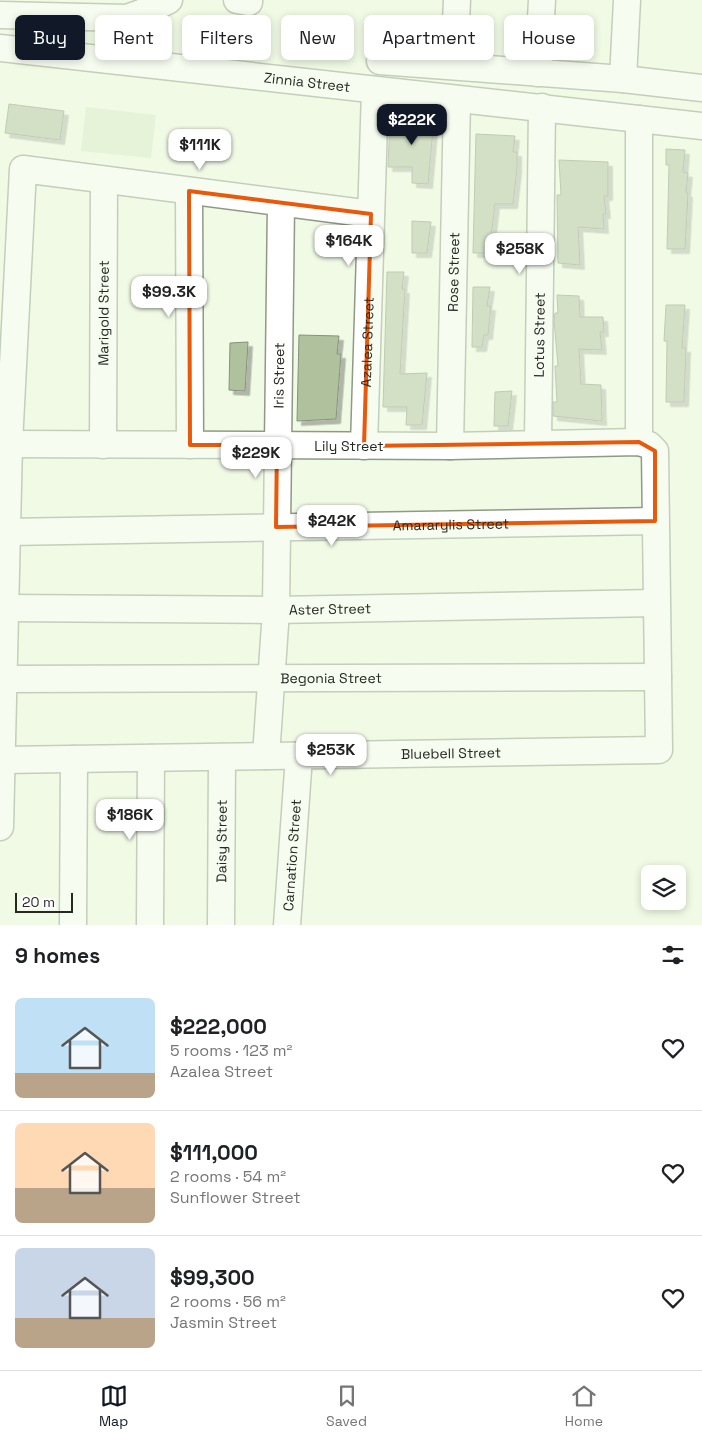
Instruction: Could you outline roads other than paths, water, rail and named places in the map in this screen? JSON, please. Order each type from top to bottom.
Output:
[{"type":"street","points":[[0,15],[127,18],[170,0]]},
{"type":"street","points":[[454,65],[457,0]]},
{"type":"street","points":[[538,73],[542,0]]},
{"type":"street","points":[[623,79],[627,0]]},
{"type":"street","name":"Zinnia Street","points":[[0,48],[702,126]]},
{"type":"street","points":[[380,61],[623,79],[702,88]]},
{"type":"street","name":"Azalea Street","points":[[364,446],[375,90]]},
{"type":"street","name":"Rose Street","points":[[450,446],[457,99]]},
{"type":"street","name":"Lotus Street","points":[[538,443],[542,108]]},
{"type":"street","points":[[639,119],[647,446],[656,521],[658,677]]},
{"type":"street","points":[[0,828],[9,444],[23,169],[371,214]]},
{"type":"street","name":"Marigold Street","points":[[102,445],[104,180]]},
{"type":"street","points":[[189,191],[190,445]]},
{"type":"street","name":"Iris Street","points":[[266,756],[276,610],[281,203]]},
{"type":"street","name":"Lily Street","points":[[9,444],[450,446],[538,443],[647,446]]},
{"type":"street","name":"Amararylis Street","points":[[7,532],[656,521]]},
{"type":"street","name":"Aster Street","points":[[5,608],[276,610],[656,603]]},
{"type":"street","name":"Begonia Street","points":[[3,679],[658,677]]},
{"type":"street","name":"Bluebell Street","points":[[2,760],[659,750],[658,677]]},
{"type":"street","name":"Carnation Street","points":[[287,925],[299,756]]},
{"type":"street","name":"Daisy Street","points":[[220,925],[222,757]]},
{"type":"street","points":[[150,925],[151,758]]},
{"type":"street","points":[[73,925],[74,759]]}]
